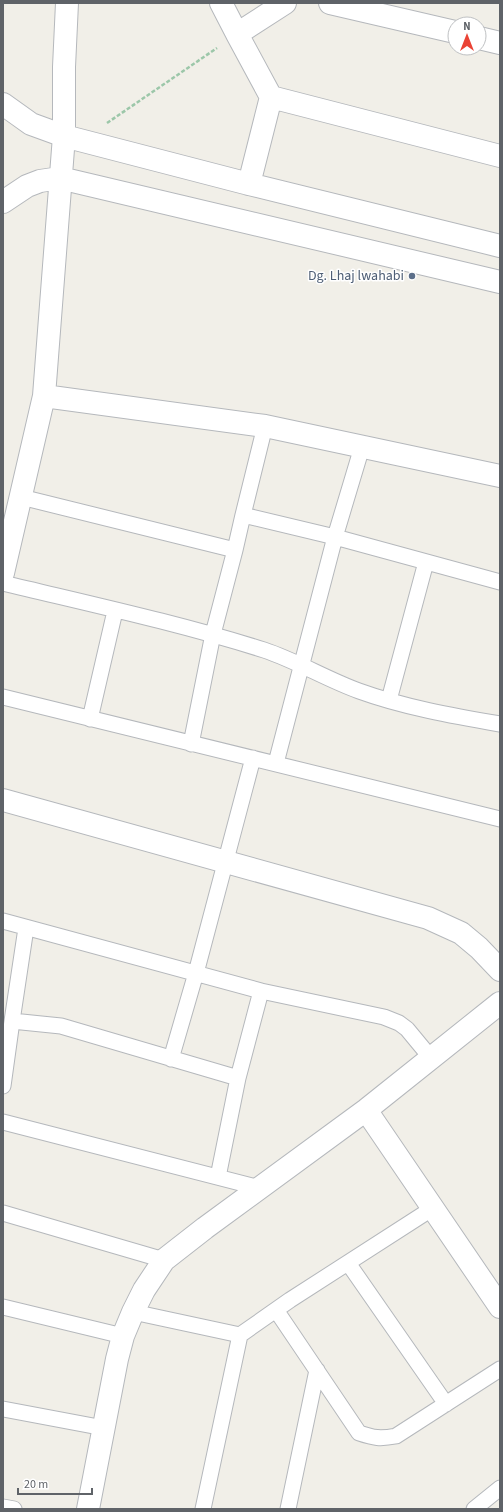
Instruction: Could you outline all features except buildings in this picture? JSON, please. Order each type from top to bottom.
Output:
[{"type":"street","points":[[3,573],[44,396],[50,333],[60,178],[72,139],[64,67],[67,3]]},
{"type":"street","points":[[220,3],[271,97],[249,184]]},
{"type":"street","points":[[238,34],[285,3]]},
{"type":"street","points":[[330,3],[404,12],[447,29]]},
{"type":"street","points":[[487,40],[500,43]]},
{"type":"street","points":[[271,97],[500,156]]},
{"type":"street","points":[[3,104],[31,124],[72,139],[500,246]]},
{"type":"street","points":[[3,202],[27,186],[40,181],[60,178],[500,282]]},
{"type":"street","points":[[44,396],[265,426],[500,476]]},
{"type":"street","points":[[3,800],[428,918],[461,933],[479,948],[500,970]]},
{"type":"street","points":[[88,1509],[117,1358],[123,1336],[144,1290],[164,1260],[205,1228],[366,1110],[500,1003]]},
{"type":"street","points":[[366,1110],[500,1307]]},
{"type":"lane","points":[[192,744],[213,634],[265,426]]},
{"type":"lane","points":[[276,763],[334,537],[362,447]]},
{"type":"lane","points":[[21,497],[235,550]]},
{"type":"lane","points":[[243,515],[334,537],[500,582]]},
{"type":"lane","points":[[389,700],[426,562]]},
{"type":"lane","points":[[3,583],[213,634],[267,651],[359,691],[463,718],[500,724]]},
{"type":"lane","points":[[90,719],[115,610]]},
{"type":"lane","points":[[3,698],[276,763],[500,819]]},
{"type":"lane","points":[[170,1059],[196,973],[253,758]]},
{"type":"lane","points":[[3,921],[262,991],[384,1018],[399,1023],[407,1029],[431,1058]]},
{"type":"lane","points":[[3,1086],[6,1038],[12,1021],[26,928]]},
{"type":"lane","points":[[218,1177],[238,1078],[262,991]]},
{"type":"lane","points":[[12,1021],[61,1026],[238,1078]]},
{"type":"lane","points":[[3,1122],[260,1188]]},
{"type":"lane","points":[[202,1509],[240,1336],[276,1310],[433,1208]]},
{"type":"lane","points":[[3,1213],[164,1260]]},
{"type":"lane","points":[[348,1263],[446,1404]]},
{"type":"lane","points":[[3,1307],[123,1336]]},
{"type":"lane","points":[[276,1310],[359,1433],[371,1437],[380,1439],[396,1436],[500,1369]]},
{"type":"lane","points":[[133,1312],[240,1336]]},
{"type":"lane","points":[[288,1509],[317,1370]]},
{"type":"lane","points":[[3,1409],[104,1428]]},
{"type":"lane","points":[[474,1509],[500,1488]]},
{"type":"lane","points":[[3,1507],[14,1509]]},
{"type":"path","points":[[72,139],[238,34]]},
{"type":"place","name":"Dg. Lhaj lwahabi","points":[[412,276]]}]
